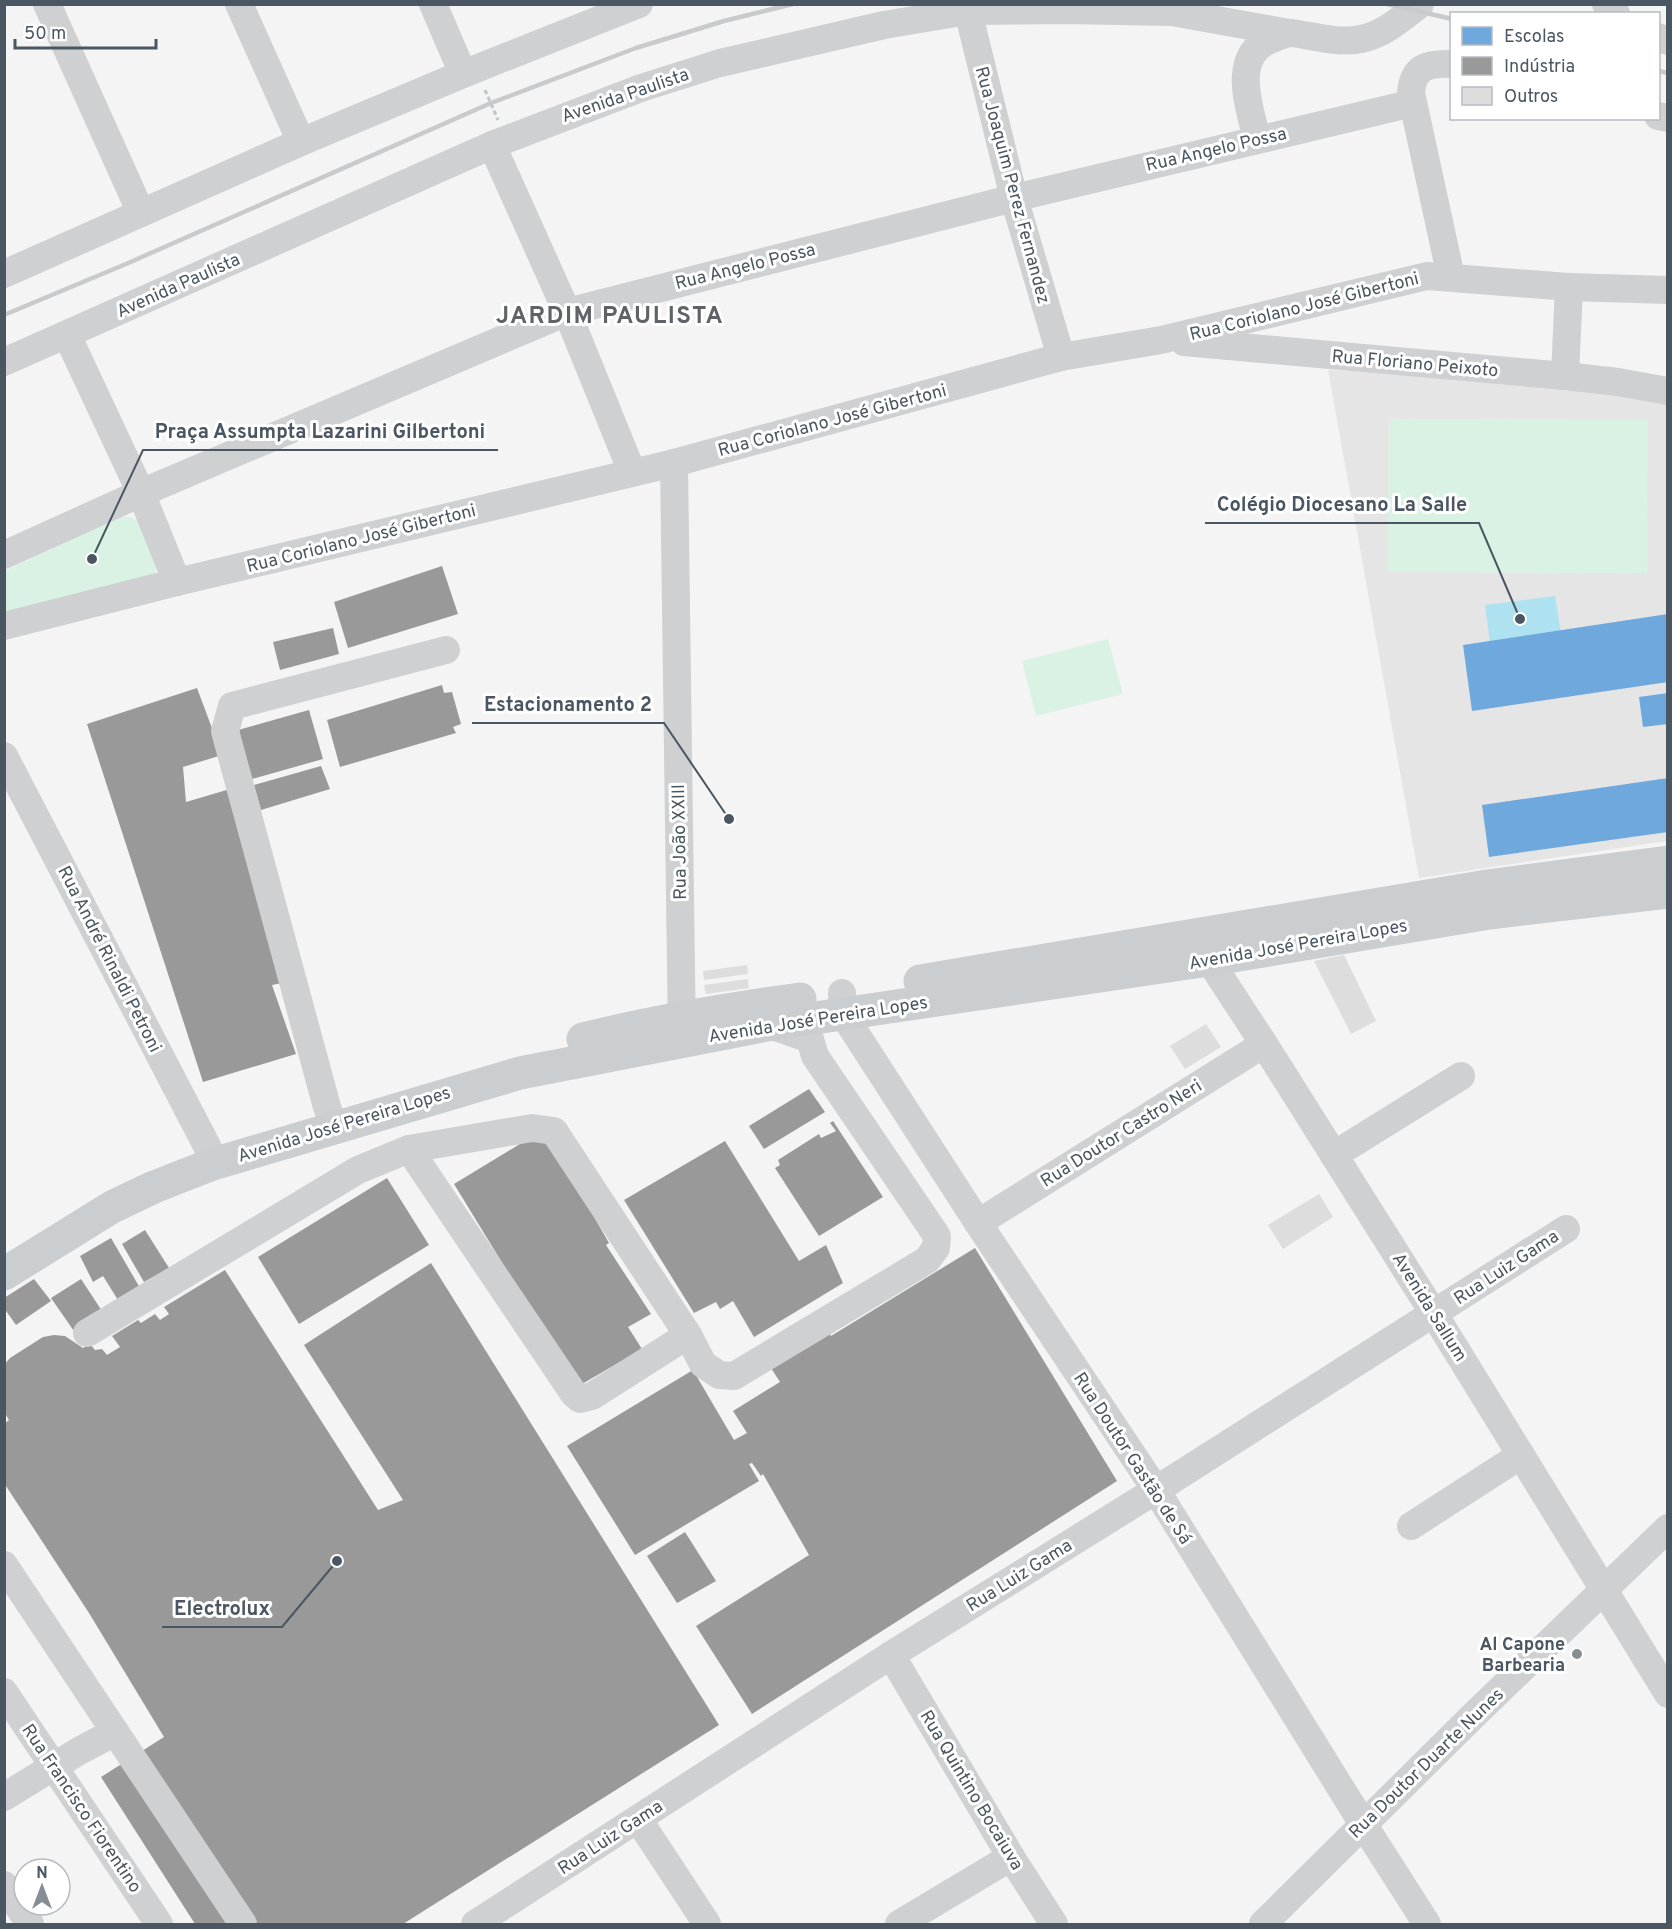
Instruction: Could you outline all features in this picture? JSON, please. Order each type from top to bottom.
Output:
[{"type":"main road","name":"Avenida José Pereira Lopes","points":[[4,1249],[105,1189],[330,1117],[520,1073],[681,1029],[765,1014],[1209,960],[1668,862]]},
{"type":"main road","name":"Avenida José Pereira Lopes","points":[[843,1004],[1172,938],[1488,900],[1668,892]]},
{"type":"main road","name":"Avenida José Pereira Lopes","points":[[4,1274],[112,1207],[154,1187],[210,1155]]},
{"type":"street","points":[[47,4],[141,213]]},
{"type":"street","points":[[239,4],[301,142]]},
{"type":"street","points":[[433,4],[470,71]]},
{"type":"street","name":"Avenida Paulista","points":[[4,362],[499,142],[630,92],[720,63],[884,25],[968,11],[1065,9],[1172,12],[1339,41],[1360,39],[1388,29],[1420,4]]},
{"type":"street","points":[[4,273],[301,142],[630,6]]},
{"type":"street","name":"Rua Joaquim Perez Fernandez","points":[[968,11],[1014,198],[1060,357]]},
{"type":"street","points":[[1257,140],[1244,80],[1248,62],[1266,42],[1289,33]]},
{"type":"street","points":[[1450,64],[1427,66],[1417,72],[1412,82],[1411,93],[1451,277]]},
{"type":"street","name":"Rua Angelo Possa","points":[[4,555],[141,493],[567,312],[1014,198],[1413,103]]},
{"type":"street","points":[[499,142],[632,472]]},
{"type":"street","name":"Rua Coriolano José Gibertoni","points":[[4,626],[177,582],[674,463],[1060,357],[1161,340],[1427,276],[1569,287],[1668,290]]},
{"type":"street","points":[[1565,376],[1569,287]]},
{"type":"street","points":[[68,335],[141,493],[177,582]]},
{"type":"street","name":"Rua Floriano Peixoto","points":[[1161,340],[1565,376],[1668,391]]},
{"type":"street","name":"Rua João XXIII","points":[[674,463],[681,1029]]},
{"type":"street","points":[[330,1117],[225,731],[232,706],[446,650]]},
{"type":"street","name":"Rua André Rinaldi Petroni","points":[[8,774],[210,1155]]},
{"type":"street","name":"Avenida Sallum","points":[[1172,938],[1209,960],[1434,1314],[1668,1694]]},
{"type":"street","name":"Rua Doutor Gastão de Sá","points":[[843,1004],[978,1222],[1156,1490],[1427,1924]]},
{"type":"street","points":[[87,1333],[358,1170],[409,1149],[532,1128],[554,1131],[688,1335],[703,1364],[719,1375],[734,1376],[927,1260],[936,1248],[937,1236],[815,1056],[810,1040],[765,1014]]},
{"type":"street","name":"Rua Doutor Castro Neri","points":[[978,1222],[1264,1044]]},
{"type":"street","points":[[1334,1155],[1461,1076]]},
{"type":"street","points":[[409,1149],[574,1394],[580,1399],[592,1396],[688,1335]]},
{"type":"street","name":"Rua Luiz Gama","points":[[474,1924],[891,1655],[1156,1490],[1566,1229]]},
{"type":"street","points":[[1411,1526],[1521,1455]]},
{"type":"street","name":"Rua Doutor Duarte Nunes","points":[[1263,1924],[1668,1528]]},
{"type":"street","points":[[4,1565],[243,1924]]},
{"type":"street","name":"Rua Quintino Bocaiuva","points":[[891,1655],[1011,1857],[1054,1924]]},
{"type":"street","name":"Rua Francisco Fiorentino","points":[[4,1692],[159,1924]]},
{"type":"street","points":[[4,1797],[115,1732]]},
{"type":"street","points":[[638,1819],[707,1924]]},
{"type":"street","points":[[899,1924],[1011,1857]]},
{"type":"street","points":[[4,1885],[30,1924]]},
{"type":"path","points":[[470,71],[499,142]]},
{"type":"shaded area","points":[[1328,370],[1618,382],[1667,396],[1667,841],[1419,878]]},
{"type":"green space","points":[[1389,419],[1648,420],[1647,573],[1388,572]]},
{"type":"green space","points":[[121,517],[131,517],[140,523],[157,568],[154,576],[5,615],[5,571]]},
{"type":"green space","points":[[1108,639],[1123,694],[1036,716],[1022,661]]},
{"type":"water","points":[[1555,596],[1561,633],[1490,643],[1485,605]]},
{"type":"building: Escolas","points":[[1668,614],[1668,682],[1472,711],[1463,645]]},
{"type":"building: Escolas","points":[[1668,693],[1668,724],[1643,727],[1639,697]]},
{"type":"building: Escolas","points":[[1668,778],[1668,832],[1489,857],[1482,805]]},
{"type":"building: Indústria","points":[[442,566],[458,614],[348,648],[334,602]]},
{"type":"building: Indústria","points":[[333,628],[339,654],[280,670],[273,642]]},
{"type":"building: Indústria","points":[[442,685],[444,693],[452,692],[461,724],[453,727],[456,733],[340,767],[327,720]]},
{"type":"building: Indústria","points":[[197,688],[222,755],[183,767],[186,802],[230,789],[302,979],[272,985],[296,1054],[203,1082],[87,724]]},
{"type":"building: Indústria","points":[[309,710],[323,759],[252,779],[238,730]]},
{"type":"building: Indústria","points":[[321,766],[330,789],[261,810],[254,785]]},
{"type":"building: Indústria","points":[[809,1089],[825,1112],[764,1149],[749,1126]]},
{"type":"building: Indústria","points":[[833,1121],[883,1197],[819,1236],[775,1168],[780,1165],[778,1160],[819,1134],[821,1138],[836,1131],[830,1123]]},
{"type":"building: Indústria","points":[[538,1133],[550,1140],[609,1243],[606,1245],[651,1314],[628,1327],[642,1349],[582,1384],[523,1297],[454,1184]]},
{"type":"building: Indústria","points":[[725,1141],[799,1261],[826,1245],[843,1283],[754,1337],[733,1301],[720,1309],[716,1302],[694,1313],[624,1200]]},
{"type":"building: Indústria","points":[[387,1178],[429,1245],[299,1324],[258,1257]]},
{"type":"building: Indústria","points":[[145,1230],[169,1268],[144,1282],[122,1244]]},
{"type":"building: Indústria","points":[[111,1238],[140,1288],[118,1300],[103,1276],[93,1282],[80,1256]]},
{"type":"building: Indústria","points":[[975,1248],[1117,1481],[752,1714],[696,1626],[809,1555],[763,1474],[761,1476],[752,1463],[749,1464],[759,1481],[635,1555],[567,1446],[693,1370],[734,1440],[747,1433],[733,1411],[780,1382],[767,1362],[825,1324],[831,1336]]},
{"type":"building: Indústria","points":[[431,1263],[719,1725],[403,1924],[195,1924],[101,1777],[164,1737],[89,1613],[4,1483],[4,1424],[9,1420],[4,1412],[4,1365],[10,1358],[43,1337],[54,1335],[65,1336],[83,1348],[90,1344],[95,1350],[102,1349],[107,1355],[120,1347],[112,1336],[138,1320],[141,1323],[155,1314],[160,1320],[169,1314],[164,1307],[225,1270],[378,1510],[403,1500],[304,1345]]},
{"type":"building: Indústria","points":[[34,1279],[51,1301],[16,1325],[4,1308],[4,1298]]},
{"type":"building: Indústria","points":[[81,1279],[104,1314],[76,1334],[51,1298]]},
{"type":"building: Indústria","points":[[685,1532],[716,1581],[677,1603],[647,1556]]},
{"type":"building: Outros","points":[[1344,955],[1376,1021],[1351,1034],[1314,961]]},
{"type":"building: Outros","points":[[747,965],[748,974],[704,980],[703,971]]},
{"type":"building: Outros","points":[[748,979],[749,988],[706,994],[704,985]]},
{"type":"building: Outros","points":[[1206,1024],[1221,1047],[1185,1069],[1170,1046]]},
{"type":"building: Outros","points":[[1319,1194],[1333,1217],[1283,1249],[1268,1225]]},
{"type":"railway","points":[[4,315],[126,264],[491,103],[636,48],[724,21],[793,4]]},
{"type":"railway","points":[[1387,4],[1450,19]]},
{"type":"railway","points":[[1660,71],[1668,73]]},
{"type":"place","name":"Praça Assumpta Lazarini Gilbertoni","points":[[92,559]]},
{"type":"place","name":"Colégio Diocesano La Salle","points":[[1520,619]]},
{"type":"place","name":"Estacionamento 2","points":[[729,819]]},
{"type":"place","name":"Electrolux","points":[[337,1561]]},
{"type":"place","name":"Al Capone Barbearia","points":[[1577,1654]]},
{"type":"district","name":"JARDIM PAULISTA","points":[[610,315]]}]
